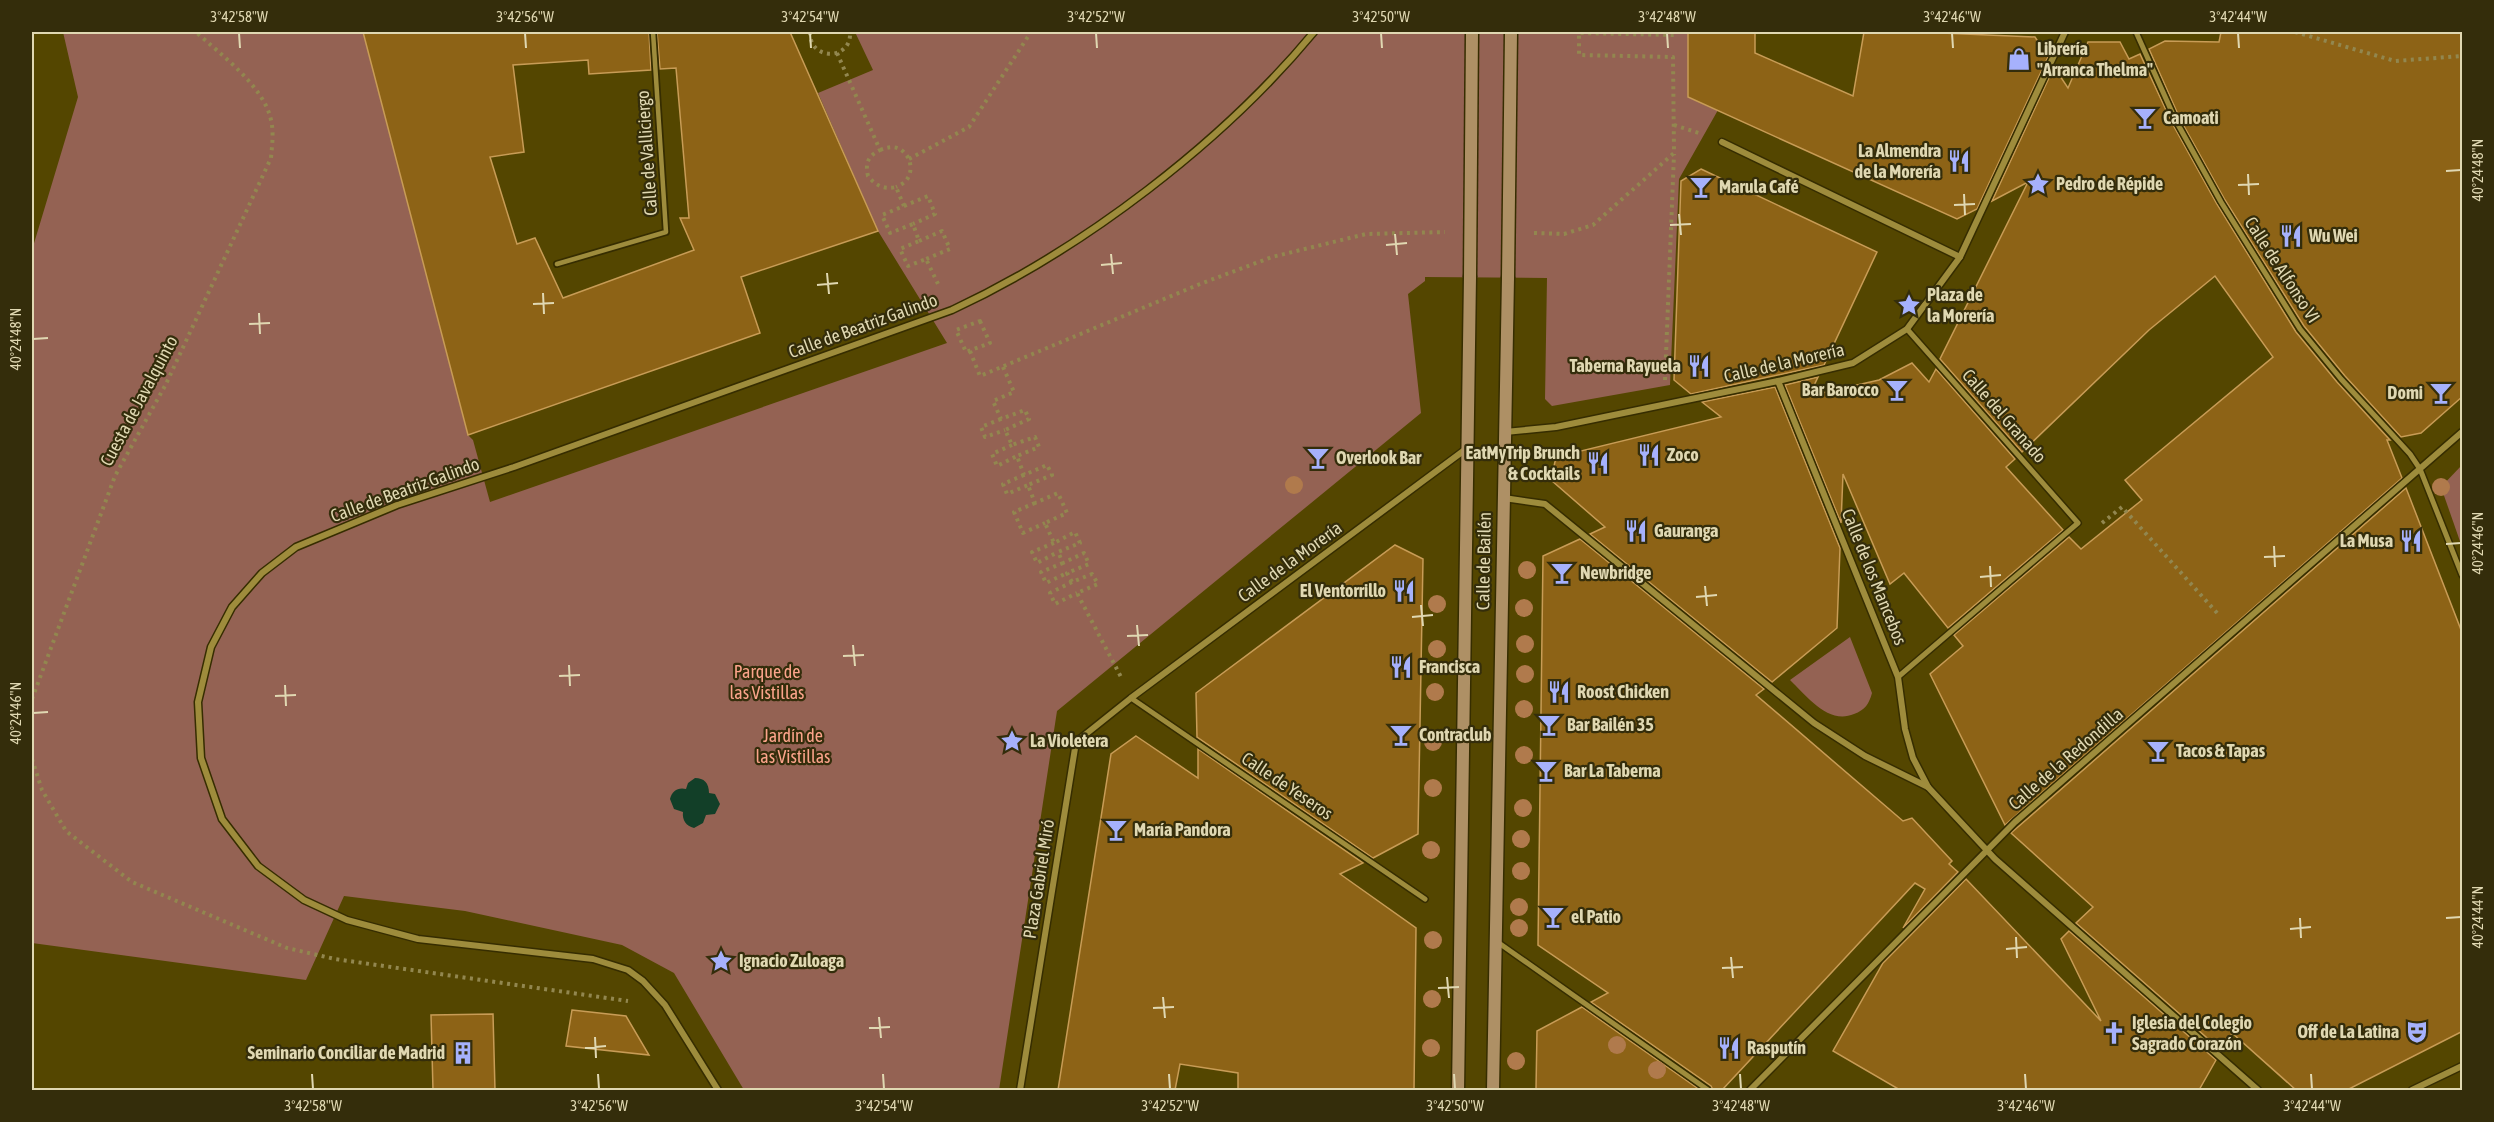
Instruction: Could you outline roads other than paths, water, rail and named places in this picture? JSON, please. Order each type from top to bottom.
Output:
[{"type":"main road","name":"Calle de Bailén","points":[[1458,1090],[1472,32]]},
{"type":"main road","name":"Calle de Bailén","points":[[1493,1090],[1511,32]]},
{"type":"street","name":"Calle de Beatriz Galindo","points":[[718,1090],[665,1005],[643,981],[628,970],[593,959],[418,939],[346,920],[304,900],[258,866],[222,819],[201,758],[198,702],[211,647],[232,607],[262,573],[296,547],[397,505],[525,464],[952,310],[986,295],[1126,207],[1237,114],[1286,65],[1314,32]]},
{"type":"street","name":"Calle de la Morería","points":[[1505,432],[1556,427],[1853,363],[1907,329],[1960,257],[2065,32]]},
{"type":"street","name":"Calle de Alfonso VI","points":[[2136,32],[2176,121],[2221,202],[2300,329],[2341,379],[2410,454],[2420,469],[2463,575]]},
{"type":"street","points":[[1722,142],[1960,257]]},
{"type":"street","name":"Calle del Granado","points":[[1898,677],[2078,524],[1907,329]]},
{"type":"street","name":"Calle de los Mancebos","points":[[1778,381],[1898,677],[1905,729],[1913,758],[1928,788]]},
{"type":"street","name":"Calle de la Redondilla","points":[[1750,1090],[2015,822],[2463,432]]},
{"type":"street","name":"Calle de la Morería","points":[[1131,698],[1466,449]]},
{"type":"street","points":[[1503,498],[1545,504],[1814,723],[1865,756],[1928,788],[1986,851],[2258,1090]]},
{"type":"street","name":"Calle de Yeseros","points":[[1131,698],[1425,899]]},
{"type":"street","name":"Plaza Gabriel Miró","points":[[1020,1090],[1076,742],[1131,698]]},
{"type":"street","points":[[1496,941],[1708,1090]]},
{"type":"street","points":[[2412,1090],[2463,1066]]},
{"type":"lane","name":"Calle de Valliciergo","points":[[557,264],[666,232],[653,32]]},
{"type":"place","name":"Librería \"Arranca Thelma\"","points":[[2019,59]]},
{"type":"place","name":"Camoati","points":[[2145,118]]},
{"type":"place","name":"La Almendra de la Morería","points":[[1959,161]]},
{"type":"place","name":"Pedro de Répide","points":[[2038,184]]},
{"type":"place","name":"Marula Café","points":[[1701,187]]},
{"type":"place","name":"Wu Wei","points":[[2291,236]]},
{"type":"place","name":"Plaza de la Morería","points":[[1909,305]]},
{"type":"place","name":"Taberna Rayuela","points":[[1699,366]]},
{"type":"place","name":"Bar Barocco","points":[[1897,390]]},
{"type":"place","name":"Domi","points":[[2441,393]]},
{"type":"place","name":"Zoco","points":[[1649,455]]},
{"type":"place","name":"Overlook Bar","points":[[1318,458]]},
{"type":"place","name":"EatMyTrip Brunch & Cocktails","points":[[1598,463]]},
{"type":"place","name":"Gauranga","points":[[1636,531]]},
{"type":"place","name":"La Musa","points":[[2411,541]]},
{"type":"place","name":"Newbridge","points":[[1562,573]]},
{"type":"place","name":"El Ventorrillo","points":[[1404,591]]},
{"type":"place","name":"Francisca","points":[[1401,667]]},
{"type":"place","name":"Roost Chicken","points":[[1559,692]]},
{"type":"place","name":"Bar Bailén 35","points":[[1549,725]]},
{"type":"place","name":"Contraclub","points":[[1401,735]]},
{"type":"place","name":"La Violetera","points":[[1012,741]]},
{"type":"place","name":"Tacos & Tapas","points":[[2158,751]]},
{"type":"place","name":"Bar La Taberna","points":[[1546,771]]},
{"type":"place","name":"María Pandora","points":[[1116,830]]},
{"type":"place","name":"el Patio","points":[[1553,917]]},
{"type":"place","name":"Ignacio Zuloaga","points":[[721,961]]},
{"type":"place","name":"Off de La Latina","points":[[2417,1032]]},
{"type":"place","name":"Iglesia del Colegio Sagrado Corazón","points":[[2114,1033]]},
{"type":"place","name":"Rasputín","points":[[1729,1048]]},
{"type":"place","name":"Seminario Conciliar de Madrid","points":[[463,1053]]},
{"type":"park label","name":"Parque de las Vistillas","points":[[767,682]]},
{"type":"park label","name":"Jardín de las Vistillas","points":[[793,746]]}]
